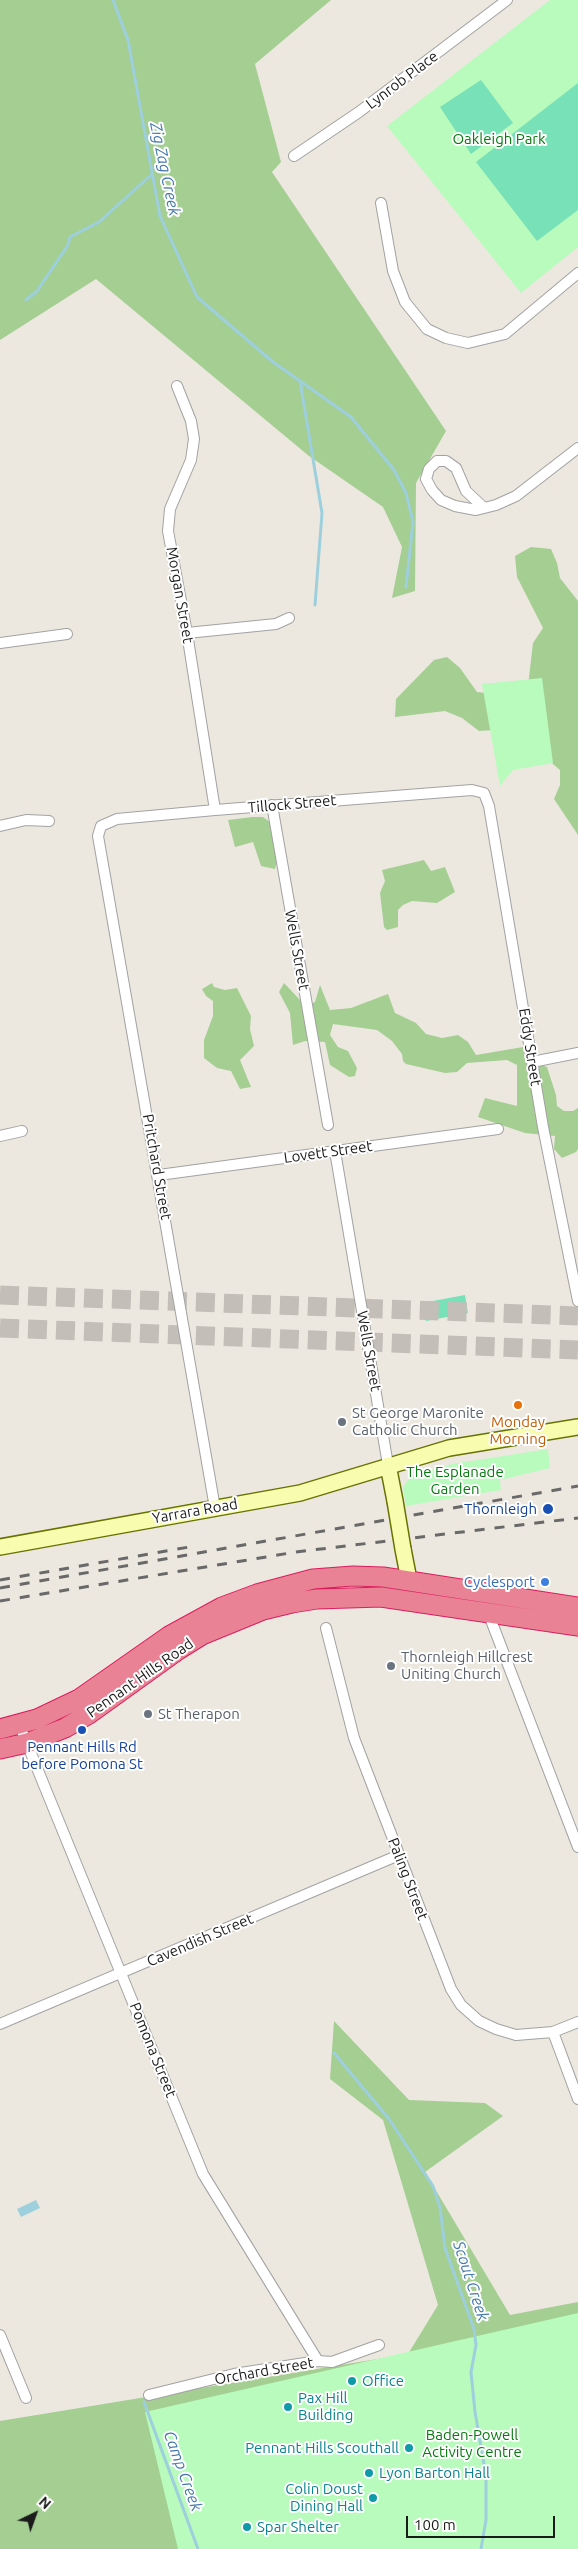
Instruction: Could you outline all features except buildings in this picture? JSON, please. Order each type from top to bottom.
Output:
[{"type":"highway","name":"Pennant Hills Road","points":[[0,1729],[50,1714],[79,1698],[186,1626],[240,1600],[313,1580],[353,1576],[409,1580],[578,1607]]},
{"type":"highway","points":[[409,1580],[413,1590],[462,1610]]},
{"type":"highway","name":"Pennant Hills Road","points":[[0,1749],[27,1743],[66,1728],[202,1635],[262,1610],[317,1599],[355,1596],[406,1600],[489,1615],[578,1626]]},
{"type":"main road","name":"Yarrara Road","points":[[0,1547],[300,1493],[463,1444],[578,1426]]},
{"type":"main road","name":"Wells Street","points":[[388,1465],[409,1580]]},
{"type":"street","name":"Lynrob Place","points":[[294,156],[359,112],[507,0]]},
{"type":"street","points":[[382,203],[393,271],[405,302],[427,329],[446,338],[468,343],[505,334],[578,273]]},
{"type":"street","name":"Morgan Street","points":[[177,386],[191,421],[194,438],[190,460],[168,518],[168,531],[187,633],[215,810]]},
{"type":"street","points":[[483,507],[466,491],[456,468],[446,461],[437,461],[428,469],[426,479],[432,490],[441,500],[466,509],[483,507],[496,505],[516,496],[578,448]]},
{"type":"street","points":[[187,633],[276,624],[289,618]]},
{"type":"street","points":[[0,643],[67,634]]},
{"type":"street","name":"Tillock Street","points":[[101,826],[117,819],[215,810],[472,790],[484,793]]},
{"type":"street","name":"Eddy Street","points":[[484,793],[489,806],[543,1127],[578,1301]]},
{"type":"street","name":"Wells Street","points":[[272,806],[328,1125]]},
{"type":"street","points":[[0,826],[26,820],[49,821]]},
{"type":"street","name":"Pritchard Street","points":[[101,826],[98,836],[159,1175],[215,1508]]},
{"type":"street","points":[[532,1062],[578,1053]]},
{"type":"street","name":"Lovett Street","points":[[159,1175],[498,1129]]},
{"type":"street","points":[[0,1136],[22,1131]]},
{"type":"street","name":"Wells Street","points":[[336,1151],[388,1465]]},
{"type":"street","points":[[489,1615],[578,1847]]},
{"type":"street","name":"Paling Street","points":[[326,1628],[354,1738],[451,1990],[462,2005],[479,2020],[496,2029],[516,2034],[553,2032],[578,2022]]},
{"type":"street","name":"Pomona Street","points":[[19,1724],[203,2174],[318,2361]]},
{"type":"street","name":"Cavendish Street","points":[[0,2024],[399,1855]]},
{"type":"street","points":[[553,2032],[578,2099]]},
{"type":"street","points":[[0,2335],[26,2398]]},
{"type":"street","name":"Orchard Street","points":[[149,2395],[234,2374],[318,2361],[332,2362],[379,2345]]},
{"type":"green space","points":[[0,0],[331,0],[255,64],[281,162],[272,172],[446,431],[416,483],[415,591],[392,598],[402,547],[383,507],[309,456],[96,279],[0,340]]},
{"type":"green space","name":"Oakleigh Park","points":[[550,0],[578,0],[578,247],[521,293],[387,126]]},
{"type":"green space","points":[[481,80],[513,123],[471,154],[440,107]]},
{"type":"green space","points":[[578,83],[578,210],[537,241],[476,162]]},
{"type":"green space","points":[[531,547],[551,549],[557,563],[560,578],[578,601],[578,835],[554,799],[560,785],[560,770],[546,758],[495,730],[479,731],[462,718],[445,711],[395,717],[396,699],[434,660],[447,657],[460,668],[477,692],[496,694],[528,686],[533,643],[543,628],[517,577],[515,556]]},
{"type":"green space","points":[[542,678],[553,763],[513,770],[500,786],[482,684]]},
{"type":"green space","points":[[263,817],[270,822],[277,861],[275,869],[261,866],[253,842],[235,847],[228,820]]},
{"type":"green space","points":[[424,860],[431,871],[445,867],[455,892],[437,903],[412,901],[403,905],[398,910],[398,927],[387,930],[384,927],[380,893],[385,881],[382,870]]},
{"type":"green space","points":[[212,983],[214,987],[225,990],[237,988],[251,1016],[250,1029],[254,1046],[240,1060],[251,1087],[240,1089],[231,1071],[217,1068],[204,1058],[204,1040],[213,1016],[213,1001],[206,996],[202,989]]},
{"type":"green space","points":[[284,983],[302,1002],[310,1004],[315,1002],[320,985],[330,1010],[351,1008],[388,994],[395,1013],[416,1023],[426,1034],[442,1038],[458,1035],[468,1042],[476,1055],[523,1047],[525,1060],[547,1067],[556,1095],[557,1106],[564,1111],[573,1111],[578,1108],[578,1149],[576,1152],[562,1158],[554,1149],[555,1136],[525,1133],[478,1117],[485,1098],[517,1106],[517,1065],[507,1060],[467,1063],[457,1072],[445,1073],[406,1064],[403,1061],[402,1054],[392,1041],[377,1030],[333,1024],[330,1035],[338,1047],[348,1051],[357,1068],[355,1076],[349,1077],[330,1065],[325,1042],[305,1041],[293,1045],[290,1013],[279,992]]},
{"type":"green space","points":[[465,1295],[468,1313],[426,1321],[422,1303]]},
{"type":"green space","name":"The Esplanade Garden","points":[[548,1449],[550,1468],[500,1480],[501,1490],[406,1506],[403,1487],[411,1476],[452,1464]]},
{"type":"green space","name":"Baden-Powell Activity Centre","points":[[334,2021],[409,2100],[485,2103],[503,2116],[425,2172],[510,2315],[578,2302],[578,2549],[0,2549],[0,2421],[408,2354],[438,2305],[383,2120],[330,2079]]},
{"type":"green space","name":"Baden-Powell Activity Centre","points":[[578,2313],[578,2549],[178,2549],[145,2412]]},
{"type":"water","points":[[36,2200],[40,2208],[21,2217],[17,2209]]},
{"type":"waterway","name":"Zig Zag Creek","points":[[113,0],[128,40],[160,216],[197,297],[273,362],[351,417],[394,470],[406,493],[413,522],[406,587]]},
{"type":"waterway","points":[[26,300],[37,291],[68,245],[70,237],[99,222],[152,174]]},
{"type":"waterway","name":"Zig Zag Creek","points":[[300,381],[322,513],[315,605]]},
{"type":"waterway","name":"Scout Creek","points":[[334,2053],[389,2119],[433,2186],[440,2207],[445,2248],[474,2329],[476,2345],[471,2372],[475,2412],[486,2476],[486,2520],[481,2549]]},
{"type":"waterway","name":"Camp Creek","points":[[144,2402],[198,2549]]},
{"type":"tunnel","points":[[0,1295],[578,1316]]},
{"type":"tunnel","points":[[0,1328],[578,1350]]},
{"type":"railway","points":[[0,1588],[578,1486]]},
{"type":"railway","points":[[0,1601],[296,1552],[578,1518]]},
{"type":"railway","points":[[0,1580],[195,1546]]},
{"type":"place","name":"Monday Morning","points":[[518,1405]]},
{"type":"place","name":"St George Maronite Catholic Church","points":[[342,1422]]},
{"type":"place","name":"Thornleigh","points":[[548,1509]]},
{"type":"place","name":"Cyclesport","points":[[545,1582]]},
{"type":"place","name":"Thornleigh Hillcrest Uniting Church","points":[[391,1666]]},
{"type":"place","name":"St Therapon","points":[[148,1714]]},
{"type":"place","name":"Pennant Hills Rd before Pomona St","points":[[82,1730]]},
{"type":"place","name":"Office","points":[[352,2381]]},
{"type":"place","name":"Pax Hill Building","points":[[288,2407]]},
{"type":"place","name":"Pennant Hills Scouthall","points":[[409,2448]]},
{"type":"place","name":"Lyon Barton Hall","points":[[369,2473]]},
{"type":"place","name":"Colin Doust Dining Hall","points":[[373,2498]]},
{"type":"place","name":"Spar Shelter","points":[[247,2527]]}]
